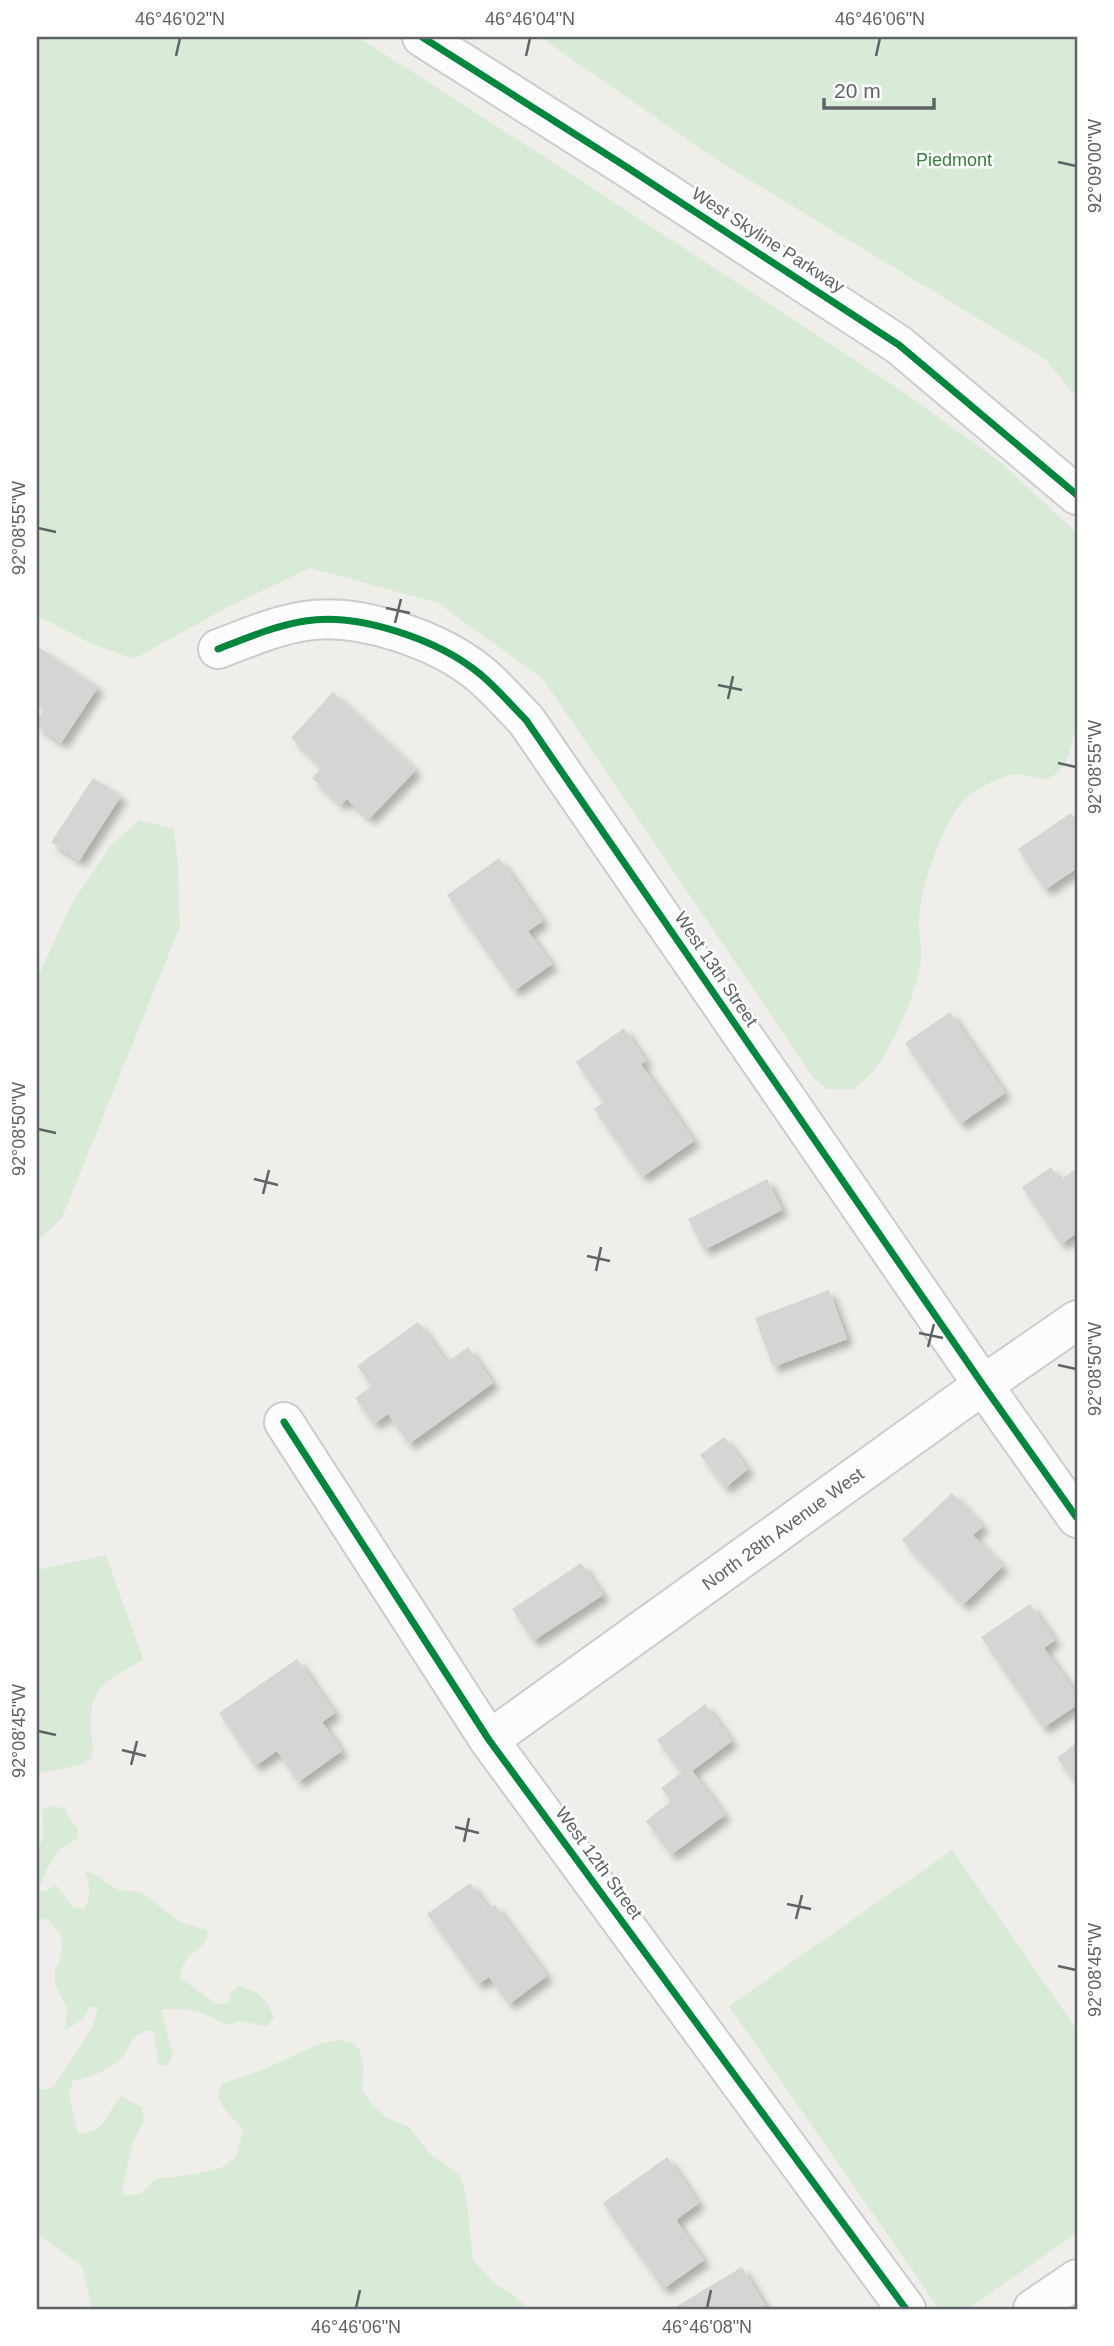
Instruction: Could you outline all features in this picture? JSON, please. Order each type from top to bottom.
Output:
[{"type":"street","name":"West Skyline Parkway","points":[[422,37],[899,345],[1077,495]]},
{"type":"street","name":"West 13th Street","points":[[218,649],[272,628],[306,620],[338,619],[379,627],[451,655],[480,674],[526,720],[1077,1518]]},
{"type":"street","name":"North 28th Avenue West","points":[[489,1740],[1077,1320]]},
{"type":"street","name":"West 12th Street","points":[[284,1422],[489,1740],[906,2309]]},
{"type":"street","points":[[1033,2309],[1077,2278]]},
{"type":"green space","points":[[37,37],[358,37],[896,387],[1000,462],[1077,533],[1077,717],[1069,755],[1062,767],[1051,777],[1041,779],[1019,774],[1004,777],[970,795],[959,806],[938,845],[923,893],[919,926],[921,958],[910,1003],[878,1065],[854,1089],[827,1089],[813,1077],[543,679],[438,603],[310,568],[226,608],[134,659],[94,645],[37,617]]},
{"type":"green space","name":"Piedmont","points":[[540,37],[1077,37],[1077,398],[1045,359],[720,162]]},
{"type":"green space","points":[[140,820],[174,829],[180,926],[62,1218],[37,1241],[37,979],[71,905],[111,845]]},
{"type":"green space","points":[[106,1555],[143,1659],[112,1678],[98,1692],[91,1713],[91,1759],[80,1765],[37,1774],[37,1570]]},
{"type":"green space","points":[[50,1805],[66,1809],[67,1815],[78,1829],[78,1838],[58,1851],[38,1891],[46,1891],[56,1885],[74,1908],[83,1909],[89,1896],[85,1871],[101,1877],[119,1890],[141,1892],[180,1922],[207,1930],[207,1939],[185,1962],[180,1978],[217,2004],[229,2003],[231,1993],[239,1986],[252,1990],[265,2001],[274,2018],[267,2026],[239,2021],[227,2025],[195,2012],[161,2010],[173,2054],[168,2066],[158,2064],[154,2032],[150,2030],[136,2037],[123,2056],[107,2069],[73,2080],[69,2093],[78,2134],[88,2133],[100,2126],[121,2096],[142,2107],[144,2120],[132,2146],[122,2192],[126,2196],[141,2193],[156,2179],[221,2168],[237,2156],[243,2129],[221,2103],[219,2091],[222,2084],[267,2068],[321,2043],[341,2040],[352,2043],[359,2049],[364,2067],[362,2090],[372,2105],[387,2118],[409,2127],[429,2153],[459,2175],[466,2193],[473,2260],[494,2283],[515,2296],[528,2309],[92,2309],[82,2266],[37,2234],[37,2085],[41,2090],[51,2088],[56,2083],[93,2026],[98,2007],[90,2007],[84,2018],[65,2031],[67,2008],[55,1984],[55,1970],[62,1948],[61,1935],[48,1920],[37,1918],[37,1854],[43,1836],[42,1810]]},
{"type":"green space","points":[[952,1850],[1077,2030],[1077,2233],[967,2309],[939,2309],[729,2006]]},
{"type":"building","points":[[37,646],[98,687],[61,743],[37,726],[37,720],[44,710],[37,705]]},
{"type":"building","points":[[333,692],[416,770],[369,819],[347,799],[341,805],[312,778],[322,767],[291,738]]},
{"type":"building","points":[[93,778],[121,796],[79,861],[51,842]]},
{"type":"building","points":[[1071,813],[1077,821],[1077,868],[1045,890],[1018,849]]},
{"type":"building","points":[[499,858],[543,921],[528,931],[552,964],[514,991],[447,895]]},
{"type":"building","points":[[950,1012],[1005,1093],[960,1124],[905,1043]]},
{"type":"building","points":[[624,1028],[646,1061],[641,1064],[694,1141],[642,1177],[594,1109],[604,1102],[576,1062]]},
{"type":"building","points":[[1051,1167],[1060,1180],[1077,1168],[1077,1233],[1061,1244],[1022,1187]]},
{"type":"building","points":[[767,1179],[782,1210],[704,1250],[688,1219]]},
{"type":"building","points":[[829,1290],[847,1339],[773,1367],[755,1318]]},
{"type":"building","points":[[418,1322],[447,1362],[468,1347],[493,1383],[409,1444],[388,1414],[374,1424],[355,1398],[372,1386],[357,1366]]},
{"type":"building","points":[[724,1437],[748,1469],[725,1488],[700,1455]]},
{"type":"building","points":[[952,1493],[983,1526],[973,1535],[1003,1566],[963,1605],[902,1540]]},
{"type":"building","points":[[581,1563],[603,1595],[533,1641],[512,1609]]},
{"type":"building","points":[[1030,1604],[1055,1640],[1044,1648],[1077,1695],[1077,1705],[1043,1728],[981,1637]]},
{"type":"building","points":[[297,1659],[335,1713],[322,1722],[342,1751],[298,1782],[277,1751],[255,1766],[219,1713]]},
{"type":"building","points":[[705,1704],[732,1741],[692,1771],[725,1815],[671,1855],[646,1821],[671,1801],[661,1788],[681,1773],[657,1740]]},
{"type":"building","points":[[1077,1742],[1077,1784],[1057,1758]]},
{"type":"building","points":[[470,1883],[489,1909],[495,1905],[547,1976],[509,2004],[489,1977],[478,1984],[427,1914]]},
{"type":"building","points":[[667,2157],[699,2203],[676,2220],[704,2260],[663,2289],[603,2203]]},
{"type":"building","points":[[742,2267],[767,2309],[672,2309]]},
{"type":"cycle path","points":[[422,37],[899,345],[1077,495]]},
{"type":"cycle path","points":[[218,649],[294,623],[326,619],[349,621],[397,631],[443,650],[480,674],[498,691],[526,720],[1077,1518]]},
{"type":"cycle path","points":[[284,1422],[489,1740],[906,2309]]}]
